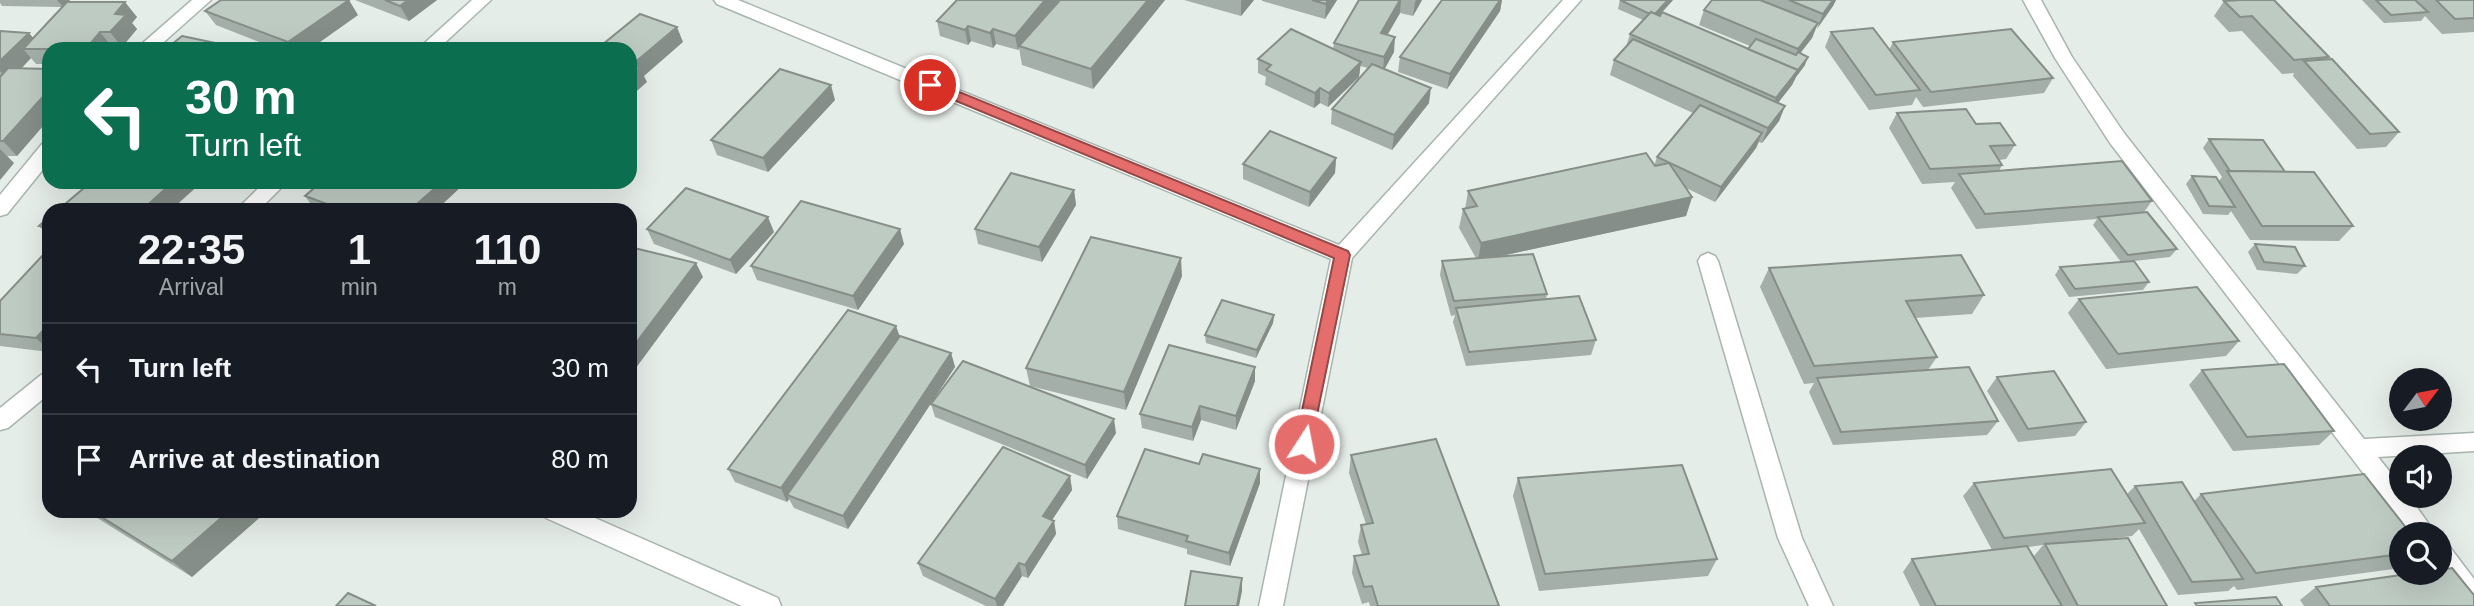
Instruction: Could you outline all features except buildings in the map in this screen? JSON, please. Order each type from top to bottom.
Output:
[{"type":"street","points":[[153,42],[202,0]]},
{"type":"street","points":[[435,42],[482,0]]},
{"type":"street","points":[[723,0],[1342,255]]},
{"type":"street","points":[[1270,606],[1342,255],[1572,0]]},
{"type":"street","points":[[2032,0],[2064,58],[2117,138],[2415,522]]},
{"type":"street","points":[[0,209],[42,158]]},
{"type":"street","points":[[254,203],[269,189]]},
{"type":"street","points":[[1709,261],[1790,538],[1821,606]]},
{"type":"street","points":[[0,422],[42,387]]},
{"type":"street","points":[[2360,449],[2474,442]]},
{"type":"street","points":[[570,518],[769,606]]},
{"type":"street","points":[[2452,570],[2474,598]]},
{"type":"route","points":[[930,85],[1342,255],[1304,444]]}]
